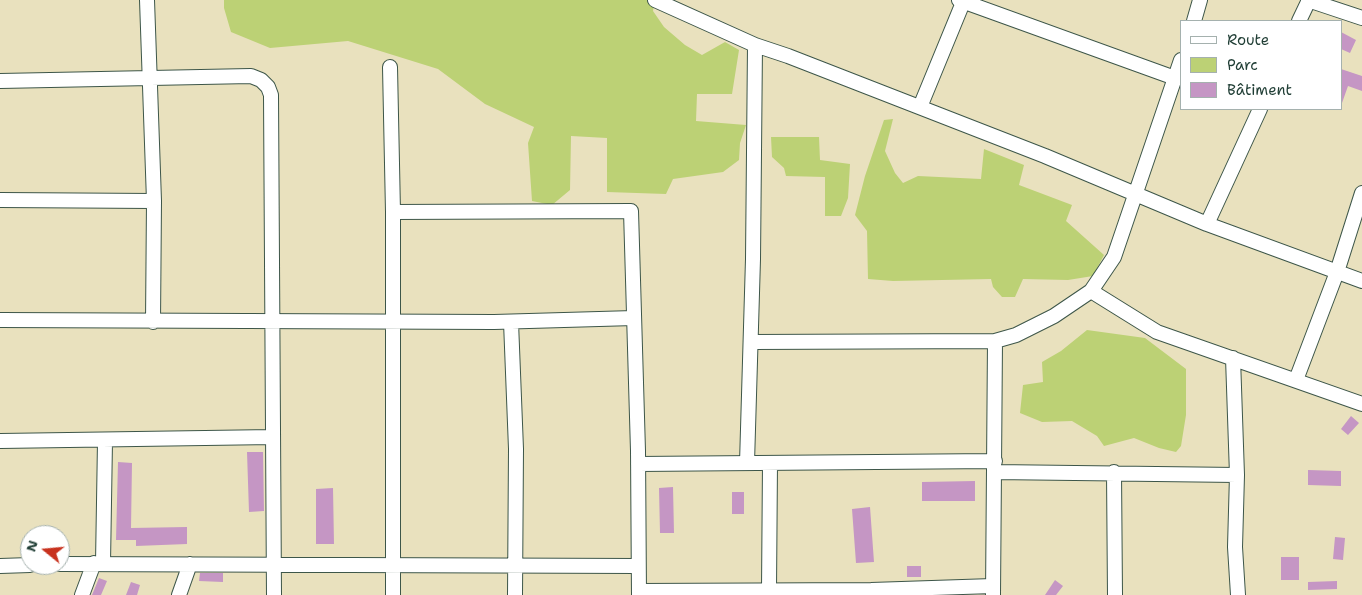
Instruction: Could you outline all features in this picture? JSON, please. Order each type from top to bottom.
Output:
[{"type":"street","points":[[146,0],[154,201],[154,322]]},
{"type":"street","points":[[654,0],[755,45],[788,56],[1045,156],[1207,224],[1362,281]]},
{"type":"street","points":[[1194,20],[1200,0]]},
{"type":"street","points":[[1299,20],[1309,0],[1362,18]]},
{"type":"street","points":[[920,107],[962,1],[1175,78]]},
{"type":"street","points":[[747,463],[752,342],[755,45]]},
{"type":"street","points":[[752,342],[994,341],[1035,326],[1091,291],[1114,257],[1180,63]]},
{"type":"street","points":[[390,67],[393,212],[393,595]]},
{"type":"street","points":[[0,81],[251,76],[261,80],[268,87],[271,95],[274,595]]},
{"type":"street","points":[[1207,224],[1260,110]]},
{"type":"street","points":[[1296,380],[1337,272],[1362,193]]},
{"type":"street","points":[[0,200],[154,201]]},
{"type":"street","points":[[393,212],[631,212],[638,464],[639,593],[769,589],[871,592],[993,591],[994,341]]},
{"type":"street","points":[[1091,291],[1157,332],[1362,404]]},
{"type":"street","points":[[0,320],[272,323],[511,322],[634,318]]},
{"type":"street","points":[[511,322],[516,449],[515,595]]},
{"type":"street","points":[[1233,358],[1237,475],[1235,547],[1238,595]]},
{"type":"street","points":[[0,441],[273,438]]},
{"type":"street","points":[[82,595],[98,563],[105,441]]},
{"type":"street","points":[[638,464],[770,463],[995,466],[1114,472],[1237,475]]},
{"type":"street","points":[[769,589],[770,463]]},
{"type":"street","points":[[1114,472],[1115,595]]},
{"type":"street","points":[[70,564],[638,566]]},
{"type":"street","points":[[179,595],[190,564]]},
{"type":"street","points":[[0,566],[20,565]]},
{"type":"green space","points":[[224,0],[655,0],[653,11],[664,27],[685,45],[702,55],[725,42],[739,50],[732,94],[697,94],[696,121],[746,125],[740,143],[739,160],[723,172],[673,179],[666,194],[607,192],[607,138],[571,136],[570,190],[552,205],[532,201],[528,143],[534,127],[485,104],[438,69],[348,41],[270,48],[231,32],[224,8]]},
{"type":"green space","points":[[893,119],[885,151],[895,173],[903,183],[918,176],[981,179],[984,149],[1024,165],[1019,185],[1072,205],[1066,221],[1104,255],[1093,276],[1068,280],[1023,279],[1015,297],[1002,297],[993,287],[991,279],[893,281],[868,279],[867,231],[855,215],[865,176],[884,120]]},
{"type":"green space","points":[[771,137],[819,137],[820,160],[850,164],[848,198],[841,216],[825,216],[825,177],[786,176],[784,168],[772,157]]},
{"type":"green space","points":[[1087,330],[1145,338],[1186,369],[1186,415],[1181,446],[1176,452],[1159,448],[1134,438],[1104,446],[1097,436],[1072,421],[1042,422],[1020,413],[1023,385],[1043,382],[1042,362],[1061,351]]},
{"type":"building","points":[[1342,33],[1356,40],[1350,53],[1342,49]]},
{"type":"building","points":[[1342,69],[1362,76],[1362,91],[1348,86],[1342,103]]},
{"type":"building","points":[[1351,416],[1359,423],[1348,435],[1341,429]]},
{"type":"building","points":[[247,452],[263,452],[264,511],[249,512]]},
{"type":"building","points":[[118,462],[132,463],[131,528],[187,527],[187,544],[136,546],[136,540],[116,540]]},
{"type":"building","points":[[1308,470],[1341,471],[1341,486],[1308,485]]},
{"type":"building","points":[[975,481],[975,501],[922,501],[922,482]]},
{"type":"building","points":[[673,487],[674,533],[660,533],[659,488]]},
{"type":"building","points":[[333,488],[334,544],[316,544],[316,489]]},
{"type":"building","points":[[732,492],[744,492],[744,514],[732,514]]},
{"type":"building","points":[[870,507],[874,562],[856,563],[852,509]]},
{"type":"building","points":[[1335,537],[1345,538],[1343,560],[1333,559]]},
{"type":"building","points":[[1281,557],[1299,557],[1299,580],[1281,580]]},
{"type":"building","points":[[907,566],[921,566],[921,577],[907,577]]},
{"type":"building","points":[[200,573],[223,573],[223,582],[199,581]]},
{"type":"building","points":[[99,578],[107,581],[101,595],[92,595]]},
{"type":"building","points":[[1055,580],[1063,586],[1056,595],[1045,595]]},
{"type":"building","points":[[1337,581],[1337,589],[1308,590],[1308,582]]},
{"type":"building","points":[[131,582],[140,585],[137,595],[126,595]]}]
